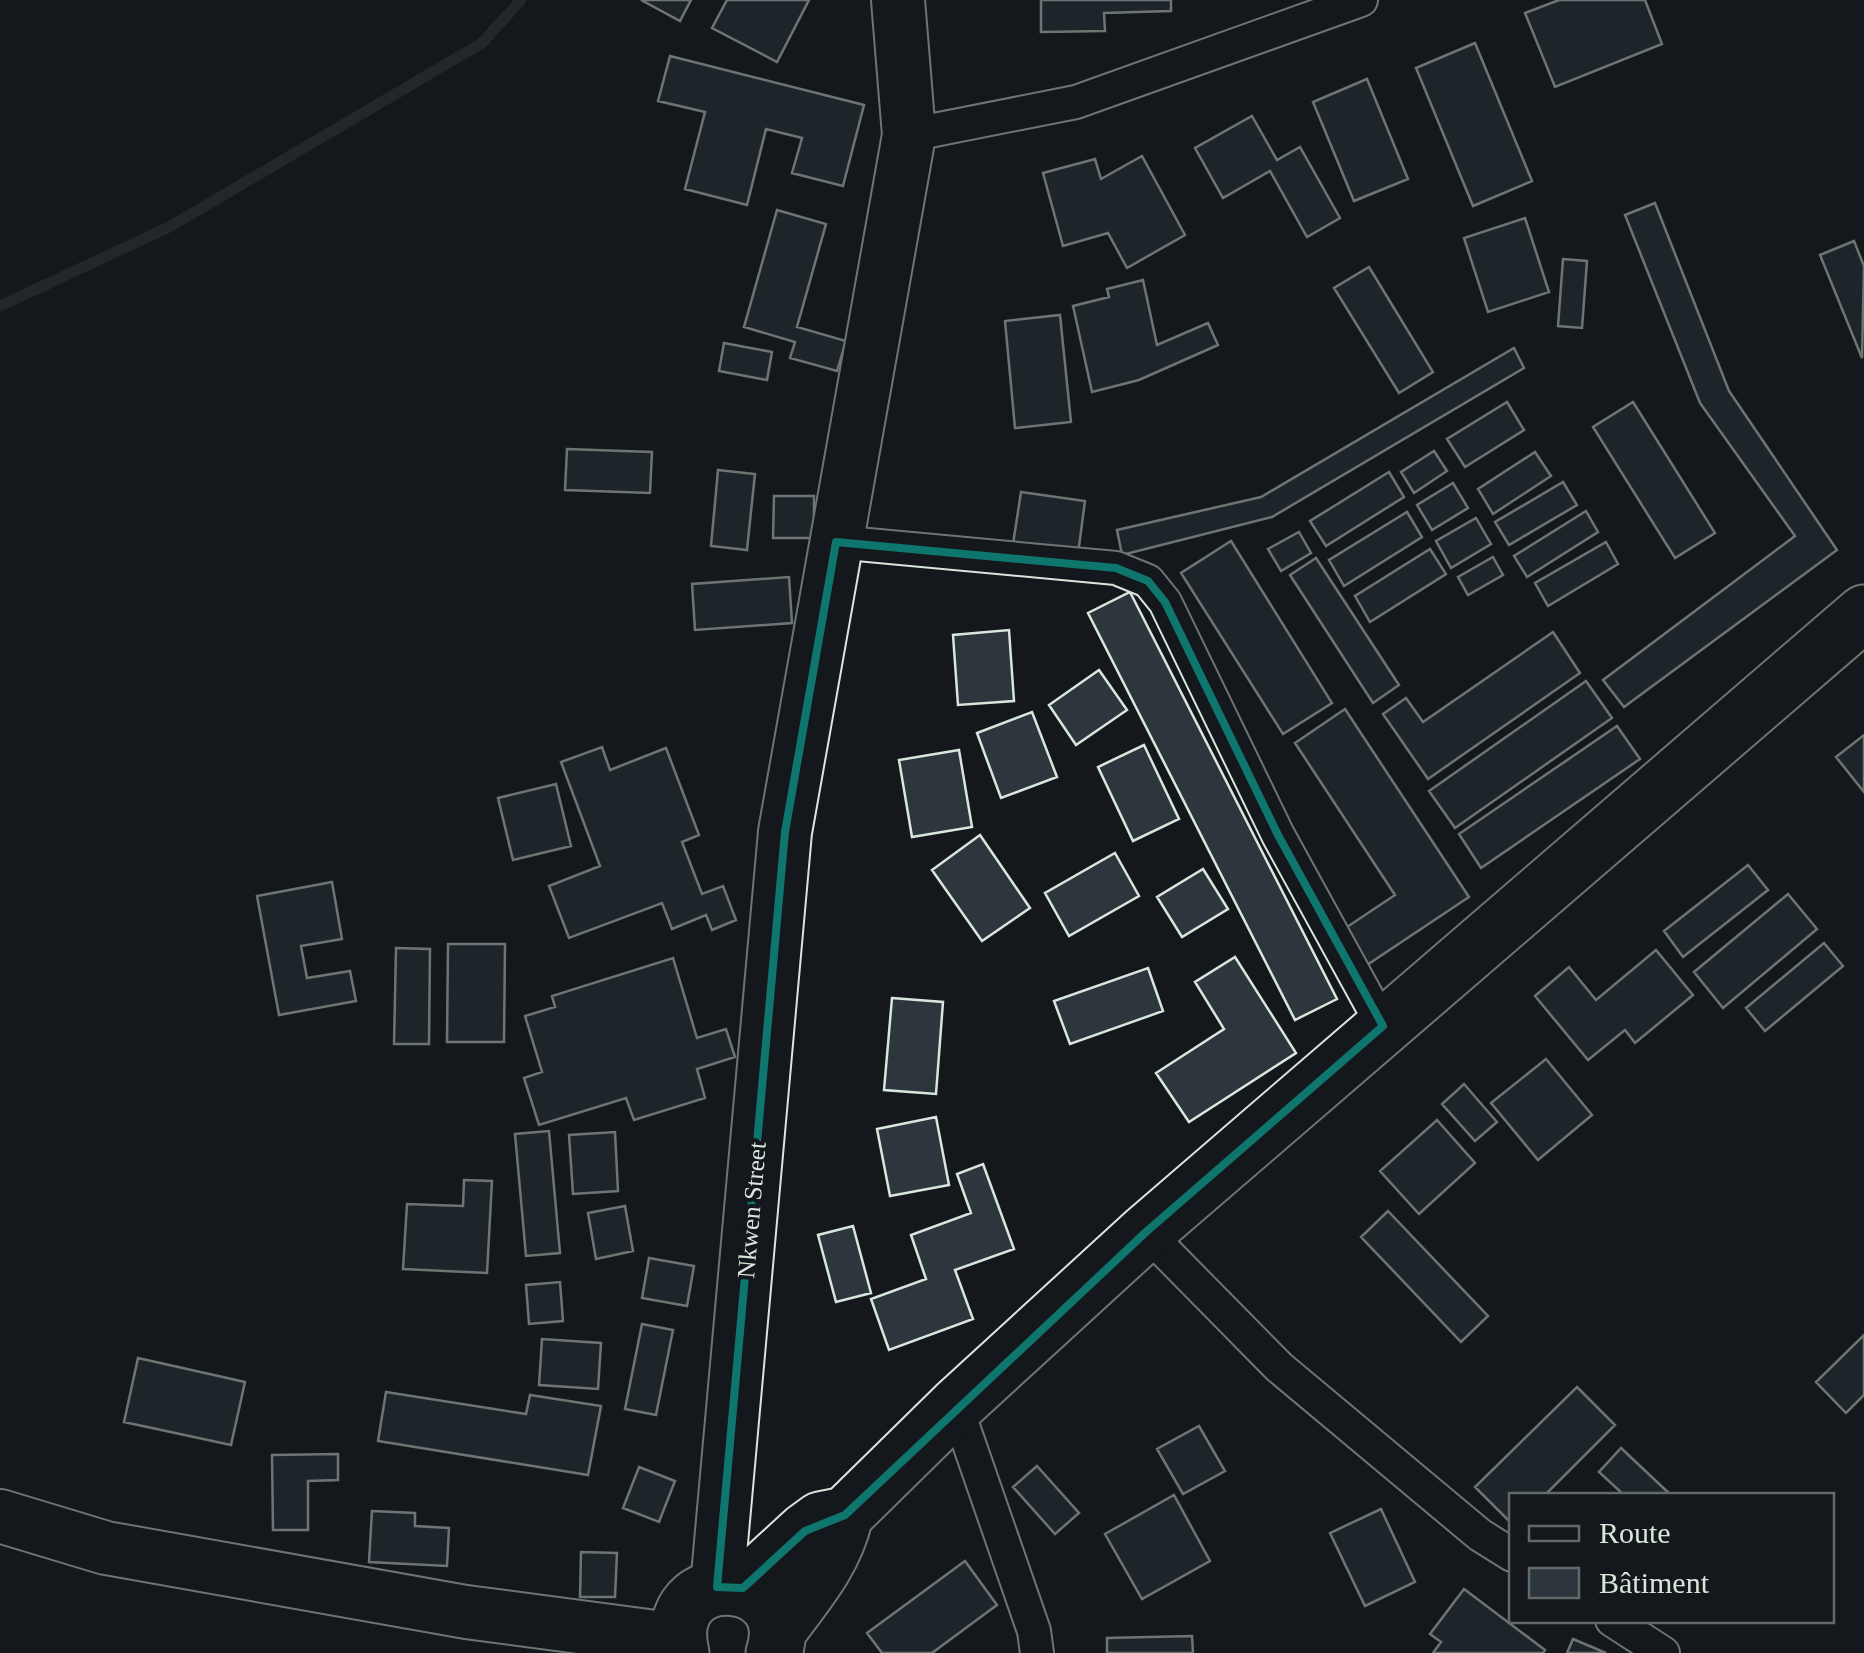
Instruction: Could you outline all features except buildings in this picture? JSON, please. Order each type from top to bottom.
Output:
[{"type":"highway","points":[[776,1642],[826,1567],[845,1516],[956,1406],[1146,1232],[1864,613]]},
{"type":"highway","points":[[680,1646],[679,1626],[692,1600],[730,1587],[820,1520],[845,1516]]},
{"type":"highway","points":[[730,1587],[760,1597],[772,1612],[776,1642]]},
{"type":"main road","name":"Nkwen Street","points":[[730,1587],[784,832],[908,136],[898,0]]},
{"type":"main road","points":[[0,1516],[106,1548],[680,1646]]},
{"type":"street","points":[[908,136],[1076,102],[1361,0]]},
{"type":"street","points":[[836,542],[1116,568],[1148,581],[1165,602],[1278,836],[1384,1026]]},
{"type":"street","points":[[1146,1232],[1279,1367],[1480,1535],[1509,1554]]},
{"type":"street","points":[[956,1406],[1034,1632],[1037,1653]]},
{"type":"street","points":[[1617,1623],[1663,1653]]},
{"type":"highlighted area","points":[[836,542],[1116,568],[1148,581],[1165,602],[1278,835],[1383,1026],[1146,1232],[845,1515],[805,1531],[743,1588],[717,1587],[785,832]]},
{"type":"waterway","points":[[0,306],[169,227],[482,43],[521,0]]}]
